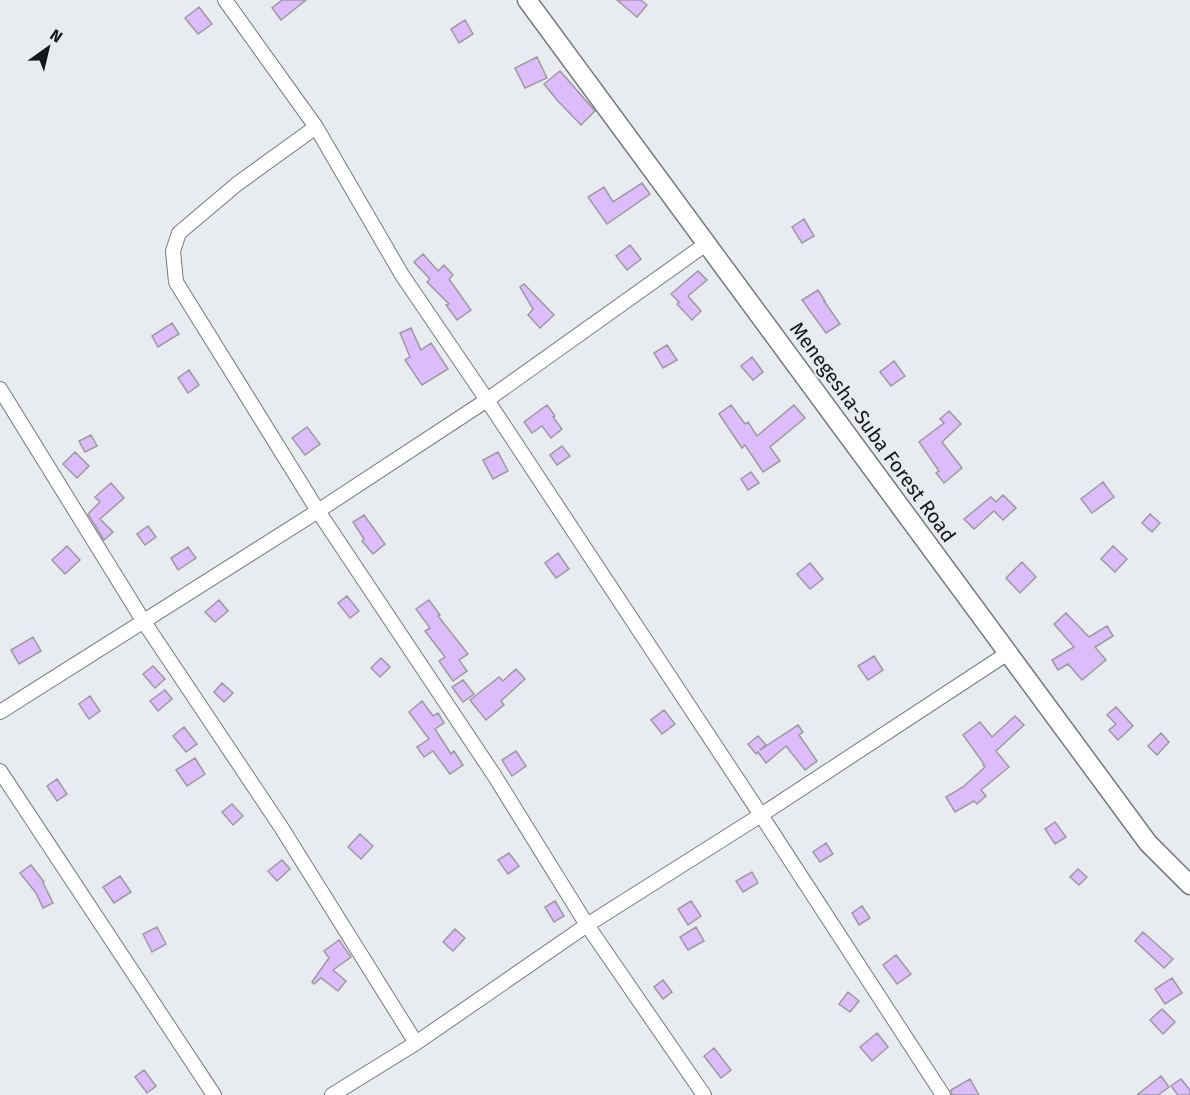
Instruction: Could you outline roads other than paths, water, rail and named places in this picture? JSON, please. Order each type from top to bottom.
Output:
[{"type":"street","points":[[225,0],[316,127],[402,275],[488,400],[942,1095]]},
{"type":"street","name":"Menegesha-Suba Forest Road","points":[[527,0],[1148,843],[1190,885]]},
{"type":"street","points":[[316,127],[237,184],[179,233],[173,251],[176,282],[318,511],[494,775],[587,925],[704,1095]]},
{"type":"street","points":[[0,712],[318,511],[488,400],[706,244]]},
{"type":"street","points":[[0,389],[144,622],[281,827],[416,1043]]},
{"type":"street","points":[[332,1095],[416,1043],[587,925],[761,815],[1008,653]]},
{"type":"street","points":[[0,771],[214,1095]]}]
